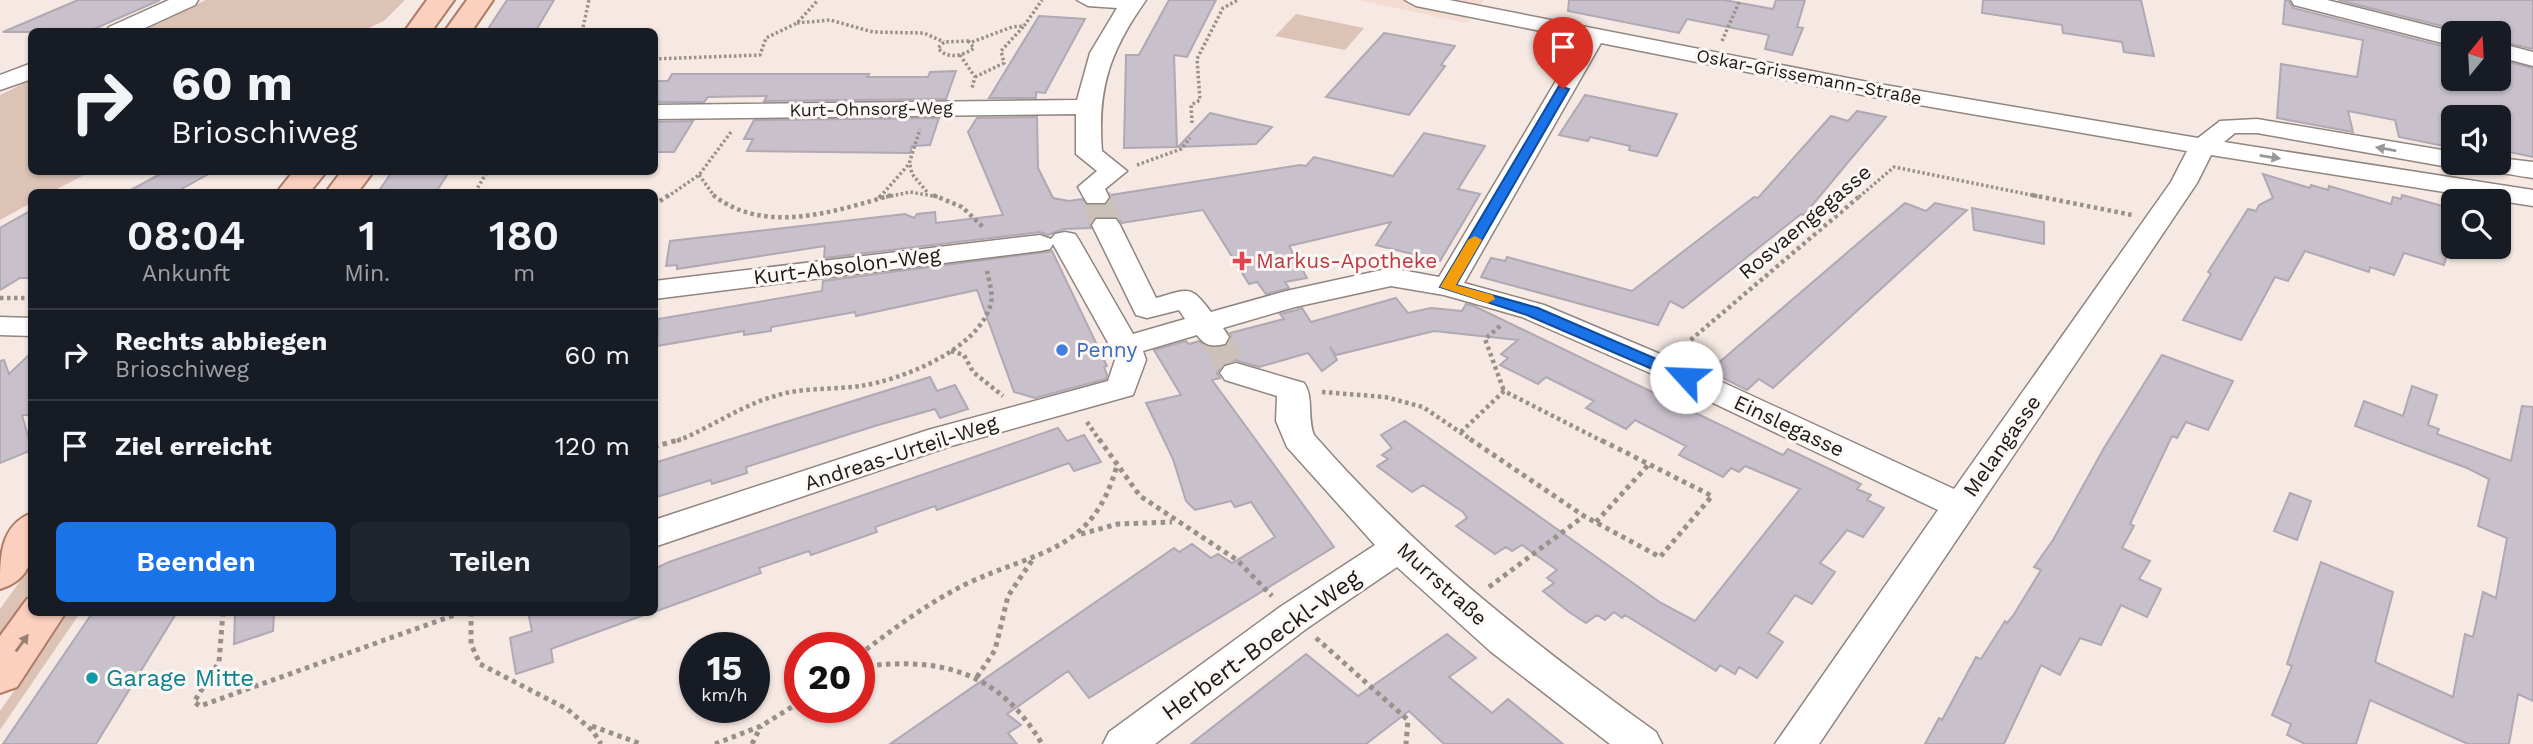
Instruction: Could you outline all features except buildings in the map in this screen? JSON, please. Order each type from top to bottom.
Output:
[{"type":"main road","points":[[420,28],[441,0]]},
{"type":"main road","points":[[460,28],[480,0]]},
{"type":"main road","points":[[296,189],[307,175]]},
{"type":"main road","points":[[0,572],[28,534]]},
{"type":"main road","points":[[0,673],[40,616]]},
{"type":"street","points":[[126,28],[187,0]]},
{"type":"street","points":[[1088,0],[1134,1]]},
{"type":"street","name":"Oskar-Grissemann-Straße","points":[[1416,0],[1873,90],[2533,198]]},
{"type":"street","points":[[2302,0],[2441,36]]},
{"type":"street","points":[[1096,197],[1091,187],[1114,171],[1089,154],[1089,88],[1101,48],[1134,1]]},
{"type":"street","points":[[1447,287],[1594,36]]},
{"type":"street","points":[[2511,53],[2533,59]]},
{"type":"street","points":[[0,83],[28,72]]},
{"type":"street","name":"Kurt-Ohnsorg-Weg","points":[[658,112],[1088,107]]},
{"type":"street","points":[[2203,146],[2229,126],[2258,126],[2441,158]]},
{"type":"street","name":"Melangasse","points":[[1796,744],[2184,183],[2203,146]]},
{"type":"street","points":[[2511,167],[2533,170]]},
{"type":"street","name":"Kurt-Absolon-Weg","points":[[658,290],[1052,241],[1108,229],[1147,309],[1185,299],[1209,330]]},
{"type":"street","points":[[1052,241],[1128,353]]},
{"type":"street","name":"Einslegasse","points":[[1128,353],[1209,330],[1291,299],[1391,276],[1447,287],[1533,311],[1661,366],[1960,506]]},
{"type":"street","points":[[0,326],[28,327]]},
{"type":"street","name":"Andreas-Urteil-Weg","points":[[658,533],[940,439],[1122,388],[1128,353]]},
{"type":"street","points":[[1237,373],[1293,390]]},
{"type":"street","name":"Murrstraße","points":[[1293,390],[1292,421],[1299,439],[1399,547],[1464,606],[1572,694],[1641,744]]},
{"type":"street","name":"Herbert-Boeckl-Weg","points":[[1124,744],[1293,618],[1399,547]]},
{"type":"path","points":[[583,28],[589,0]]},
{"type":"path","points":[[797,23],[818,0]]},
{"type":"path","points":[[975,77],[1004,62],[1001,51],[1024,26],[1042,0]]},
{"type":"path","points":[[1192,123],[1191,104],[1200,100],[1197,60],[1223,8],[1238,0]]},
{"type":"path","points":[[1714,59],[1740,0]]},
{"type":"path","points":[[658,59],[687,56],[718,59],[760,54],[766,38],[797,23],[830,20],[873,32],[924,33],[944,43]]},
{"type":"path","points":[[972,43],[972,50],[952,56],[940,52],[938,48],[958,39],[972,43],[1012,27],[1024,26]]},
{"type":"path","points":[[875,200],[890,189],[909,164],[926,109]]},
{"type":"path","points":[[658,202],[699,175],[724,144],[743,111]]},
{"type":"path","points":[[1114,171],[1158,160],[1171,149],[1181,149],[1190,138]]},
{"type":"path","points":[[909,164],[912,174],[928,193]]},
{"type":"path","name":"Rosvaengegasse","points":[[1661,366],[1894,167],[2125,213],[2156,223]]},
{"type":"path","points":[[658,446],[681,439],[776,396],[872,384],[907,372],[950,351],[973,332],[992,301],[985,230],[974,214],[928,193],[900,193],[829,214],[757,214],[716,201],[708,193],[699,175]]},
{"type":"path","points":[[0,298],[28,299]]},
{"type":"path","points":[[1293,390],[1367,394],[1423,407],[1584,516],[1660,557],[1712,496],[1504,391],[1485,340],[1505,321]]},
{"type":"path","points":[[950,351],[964,355],[973,372],[1021,416]]},
{"type":"path","points":[[1461,432],[1504,391]]},
{"type":"path","points":[[1072,402],[1140,496],[1175,522],[1237,560],[1293,618],[1408,720],[1406,744]]},
{"type":"path","points":[[1596,522],[1650,464]]},
{"type":"path","points":[[875,643],[925,607],[969,583],[1034,558],[1077,536],[1091,525],[1106,500],[1117,465]]},
{"type":"path","points":[[1464,606],[1584,516]]},
{"type":"path","points":[[1077,536],[1128,523],[1175,522]]},
{"type":"path","points":[[976,677],[993,659],[1002,612],[1010,593],[1034,558]]},
{"type":"path","points":[[223,616],[219,662],[194,702],[200,706],[452,616]]},
{"type":"path","points":[[471,616],[469,641],[476,660],[592,726],[641,744]]},
{"type":"path","points":[[875,665],[916,663],[985,679],[1018,706],[1042,744]]},
{"type":"path","points":[[715,744],[761,726],[784,712]]},
{"type":"path","points":[[592,726],[601,744]]},
{"type":"path","points":[[752,744],[761,726]]},
{"type":"shaded area","points":[[206,0],[405,0],[384,21],[369,28],[146,28]]},
{"type":"shaded area","points":[[1357,0],[1484,0],[1467,23]]},
{"type":"shaded area","points":[[1296,14],[1364,28],[1345,50],[1275,36]]},
{"type":"shaded area","points":[[28,81],[28,175],[84,175],[57,189],[28,189],[28,205],[0,220],[0,95]]},
{"type":"shaded area","points":[[28,570],[28,602],[0,641],[0,609]]},
{"type":"shaded area","points":[[66,616],[78,616],[0,730],[0,711]]},
{"type":"tunnel","points":[[1096,197],[1106,225]]},
{"type":"tunnel","points":[[1214,337],[1236,373]]},
{"type":"slow traffic","points":[[1475,240],[1447,287],[1488,299]]},
{"type":"place","name":"Markus-Apotheke","points":[[1242,261]]},
{"type":"place","name":"Penny","points":[[1062,350]]},
{"type":"place","name":"Garage Mitte","points":[[92,678]]},
{"type":"route","points":[[1563,89],[1447,287],[1533,311],[1686,377]]}]
